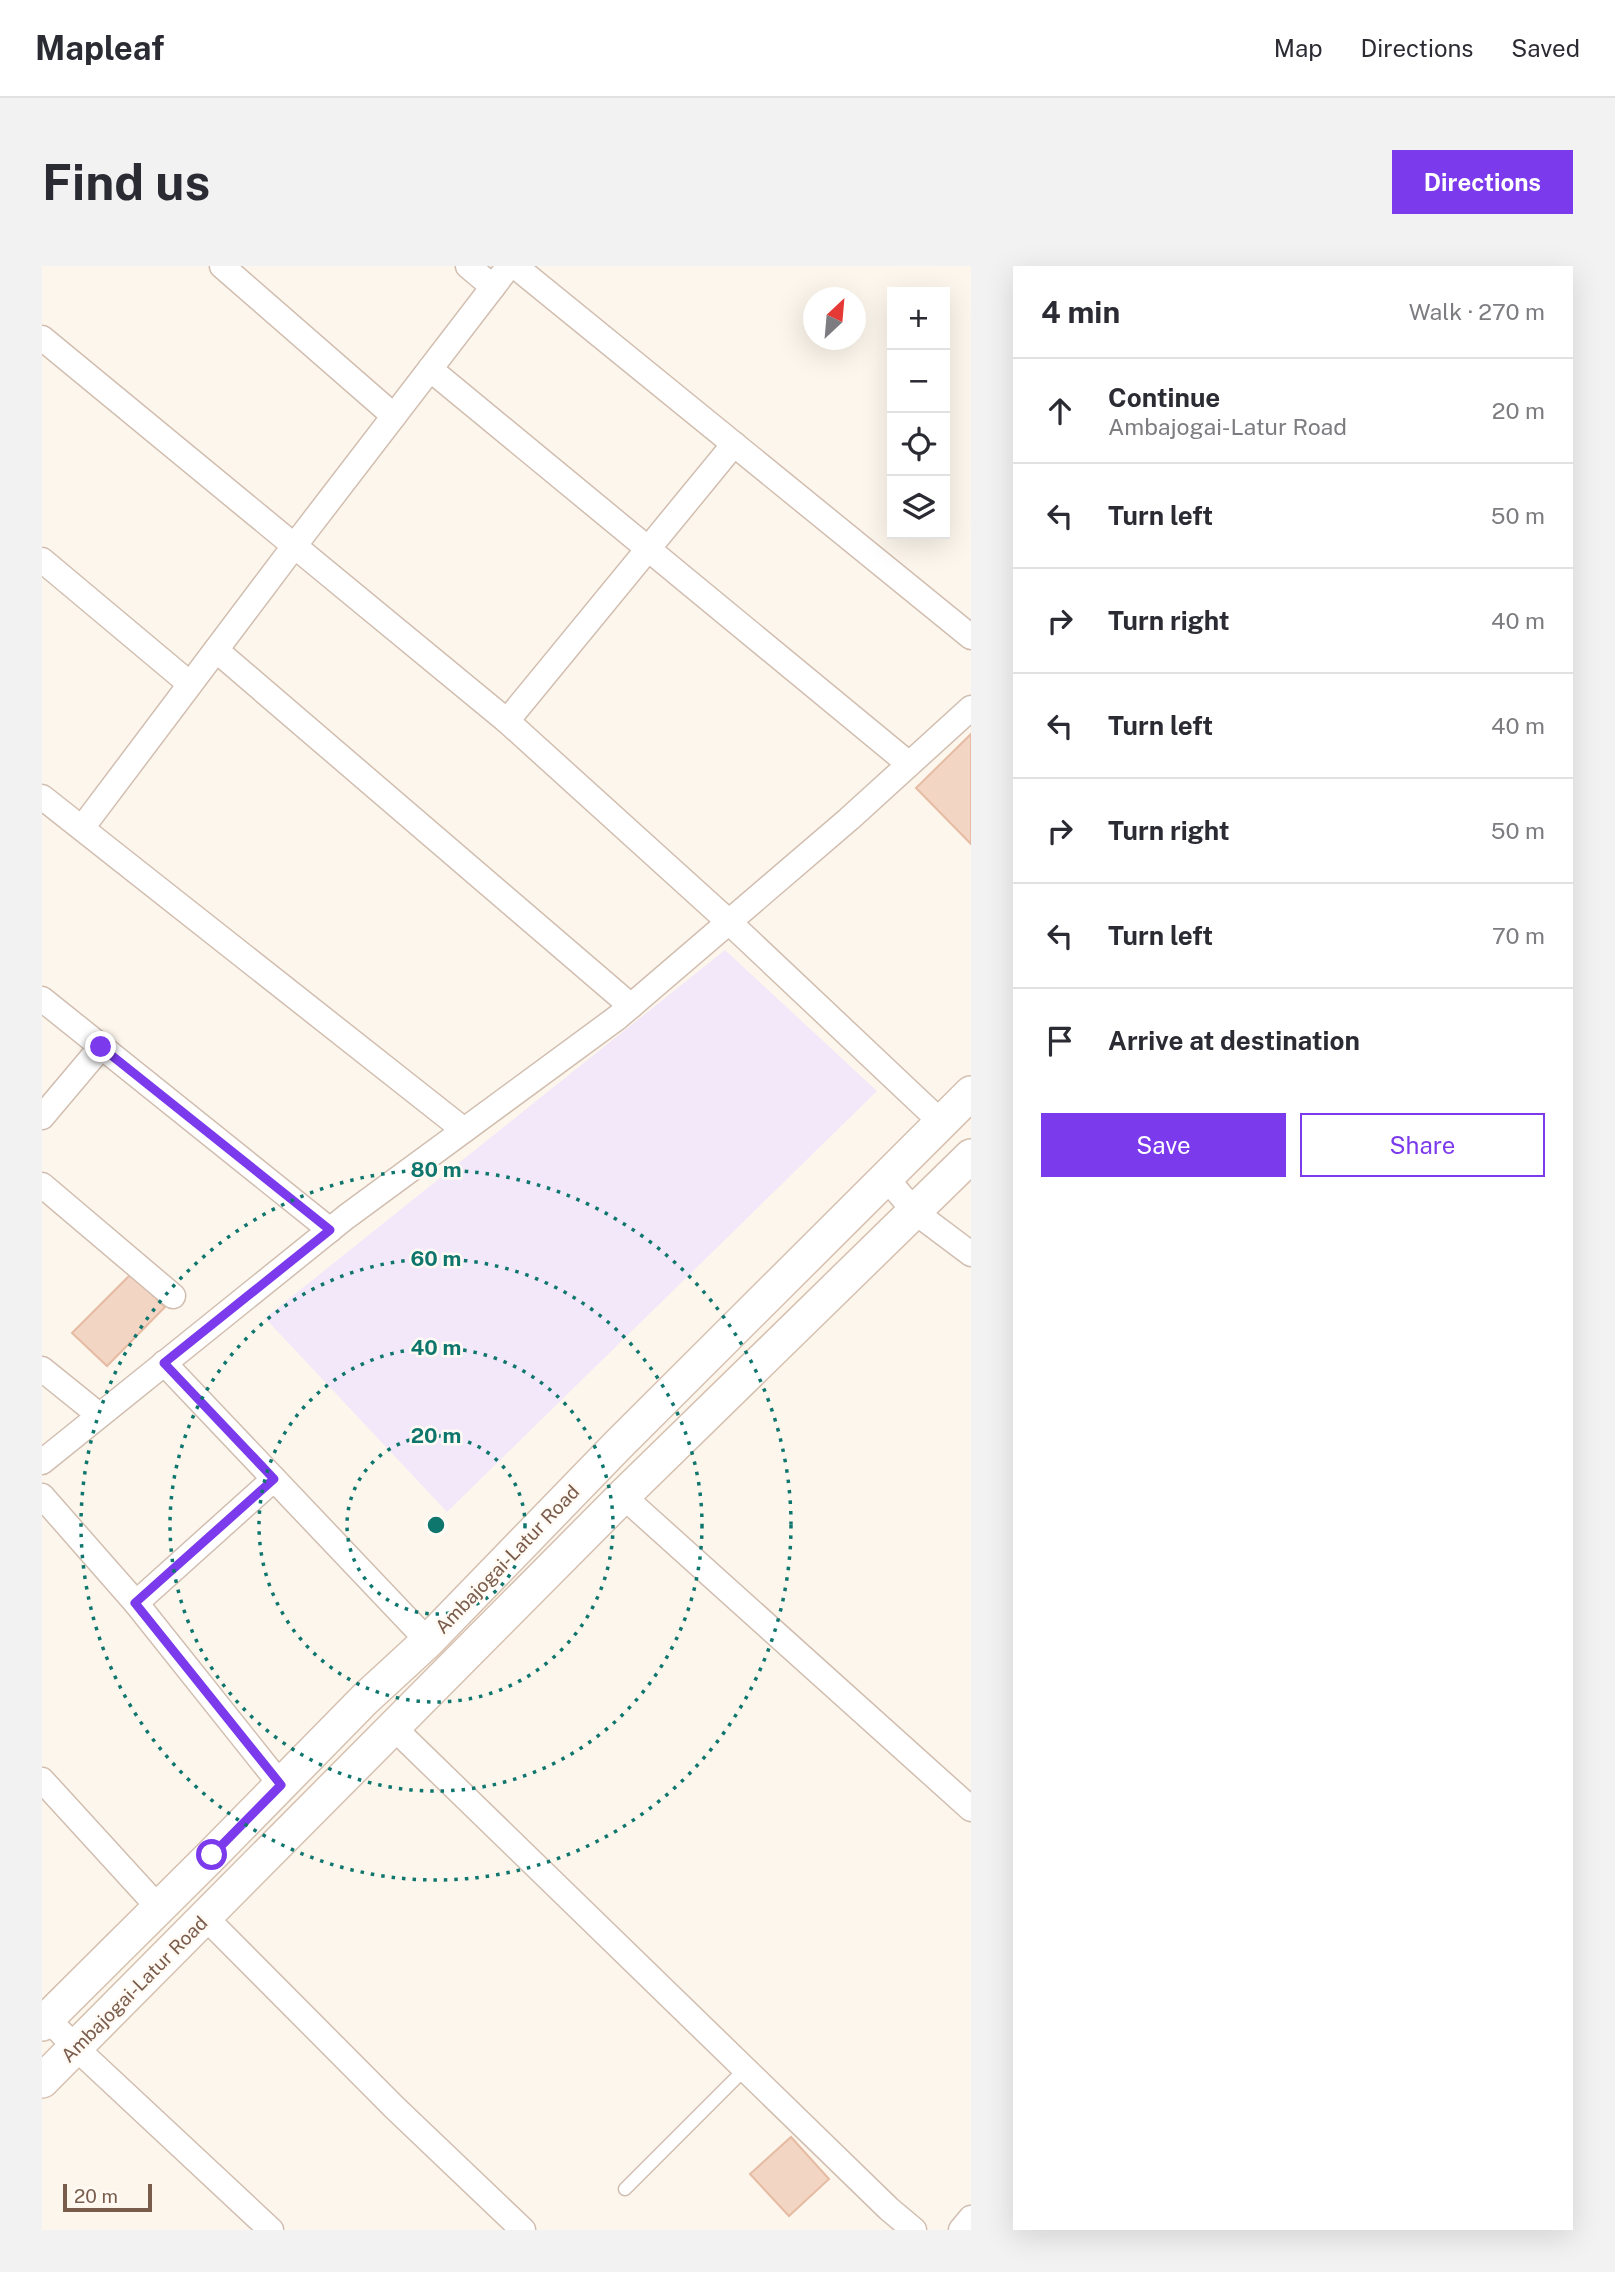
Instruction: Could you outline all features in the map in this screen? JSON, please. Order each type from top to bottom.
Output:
[{"type":"main road","name":"Ambajogai-Latur Road","points":[[44,2019],[159,1908],[365,1699],[428,1641],[618,1445],[971,1093]]},
{"type":"main road","name":"Ambajogai-Latur Road","points":[[42,2081],[623,1496],[971,1156]]},
{"type":"street","points":[[222,266],[394,416]]},
{"type":"street","points":[[468,266],[493,288]]},
{"type":"street","points":[[82,828],[509,266]]},
{"type":"street","points":[[515,266],[971,637]]},
{"type":"street","points":[[42,338],[507,721],[729,922],[942,1123]]},
{"type":"street","points":[[430,369],[909,764]]},
{"type":"street","points":[[507,721],[734,444]]},
{"type":"street","points":[[42,560],[190,684]]},
{"type":"street","points":[[216,650],[631,1006]]},
{"type":"street","points":[[42,1462],[330,1230],[631,1006],[849,819],[971,708]]},
{"type":"street","points":[[42,797],[464,1130]]},
{"type":"street","points":[[42,999],[330,1230]]},
{"type":"street","points":[[42,1117],[101,1047]]},
{"type":"street","points":[[887,1179],[915,1212],[971,1254]]},
{"type":"street","points":[[42,1185],[173,1296]]},
{"type":"street","points":[[164,1363],[428,1641]]},
{"type":"street","points":[[42,1369],[99,1415]]},
{"type":"street","points":[[135,1603],[274,1479]]},
{"type":"street","points":[[42,1496],[135,1603],[281,1785]]},
{"type":"street","points":[[623,1496],[971,1810]]},
{"type":"street","points":[[393,1727],[889,2209],[915,2230]]},
{"type":"street","points":[[42,1780],[159,1908]]},
{"type":"street","points":[[206,1918],[395,2108],[523,2230]]},
{"type":"street","points":[[44,2019],[271,2230]]},
{"type":"street","points":[[961,2230],[971,2218]]},
{"type":"lane","points":[[625,2189],[745,2069]]},
{"type":"shaded area","points":[[725,950],[877,1091],[447,1512],[265,1318]]},
{"type":"building","points":[[971,734],[971,844],[916,788]]},
{"type":"building","points":[[131,1274],[165,1307],[107,1366],[72,1333]]},
{"type":"building","points":[[791,2137],[829,2179],[789,2216],[750,2174]]},
{"type":"route","points":[[101,1047],[330,1230],[164,1363],[274,1479],[135,1603],[281,1785],[212,1855]]}]
